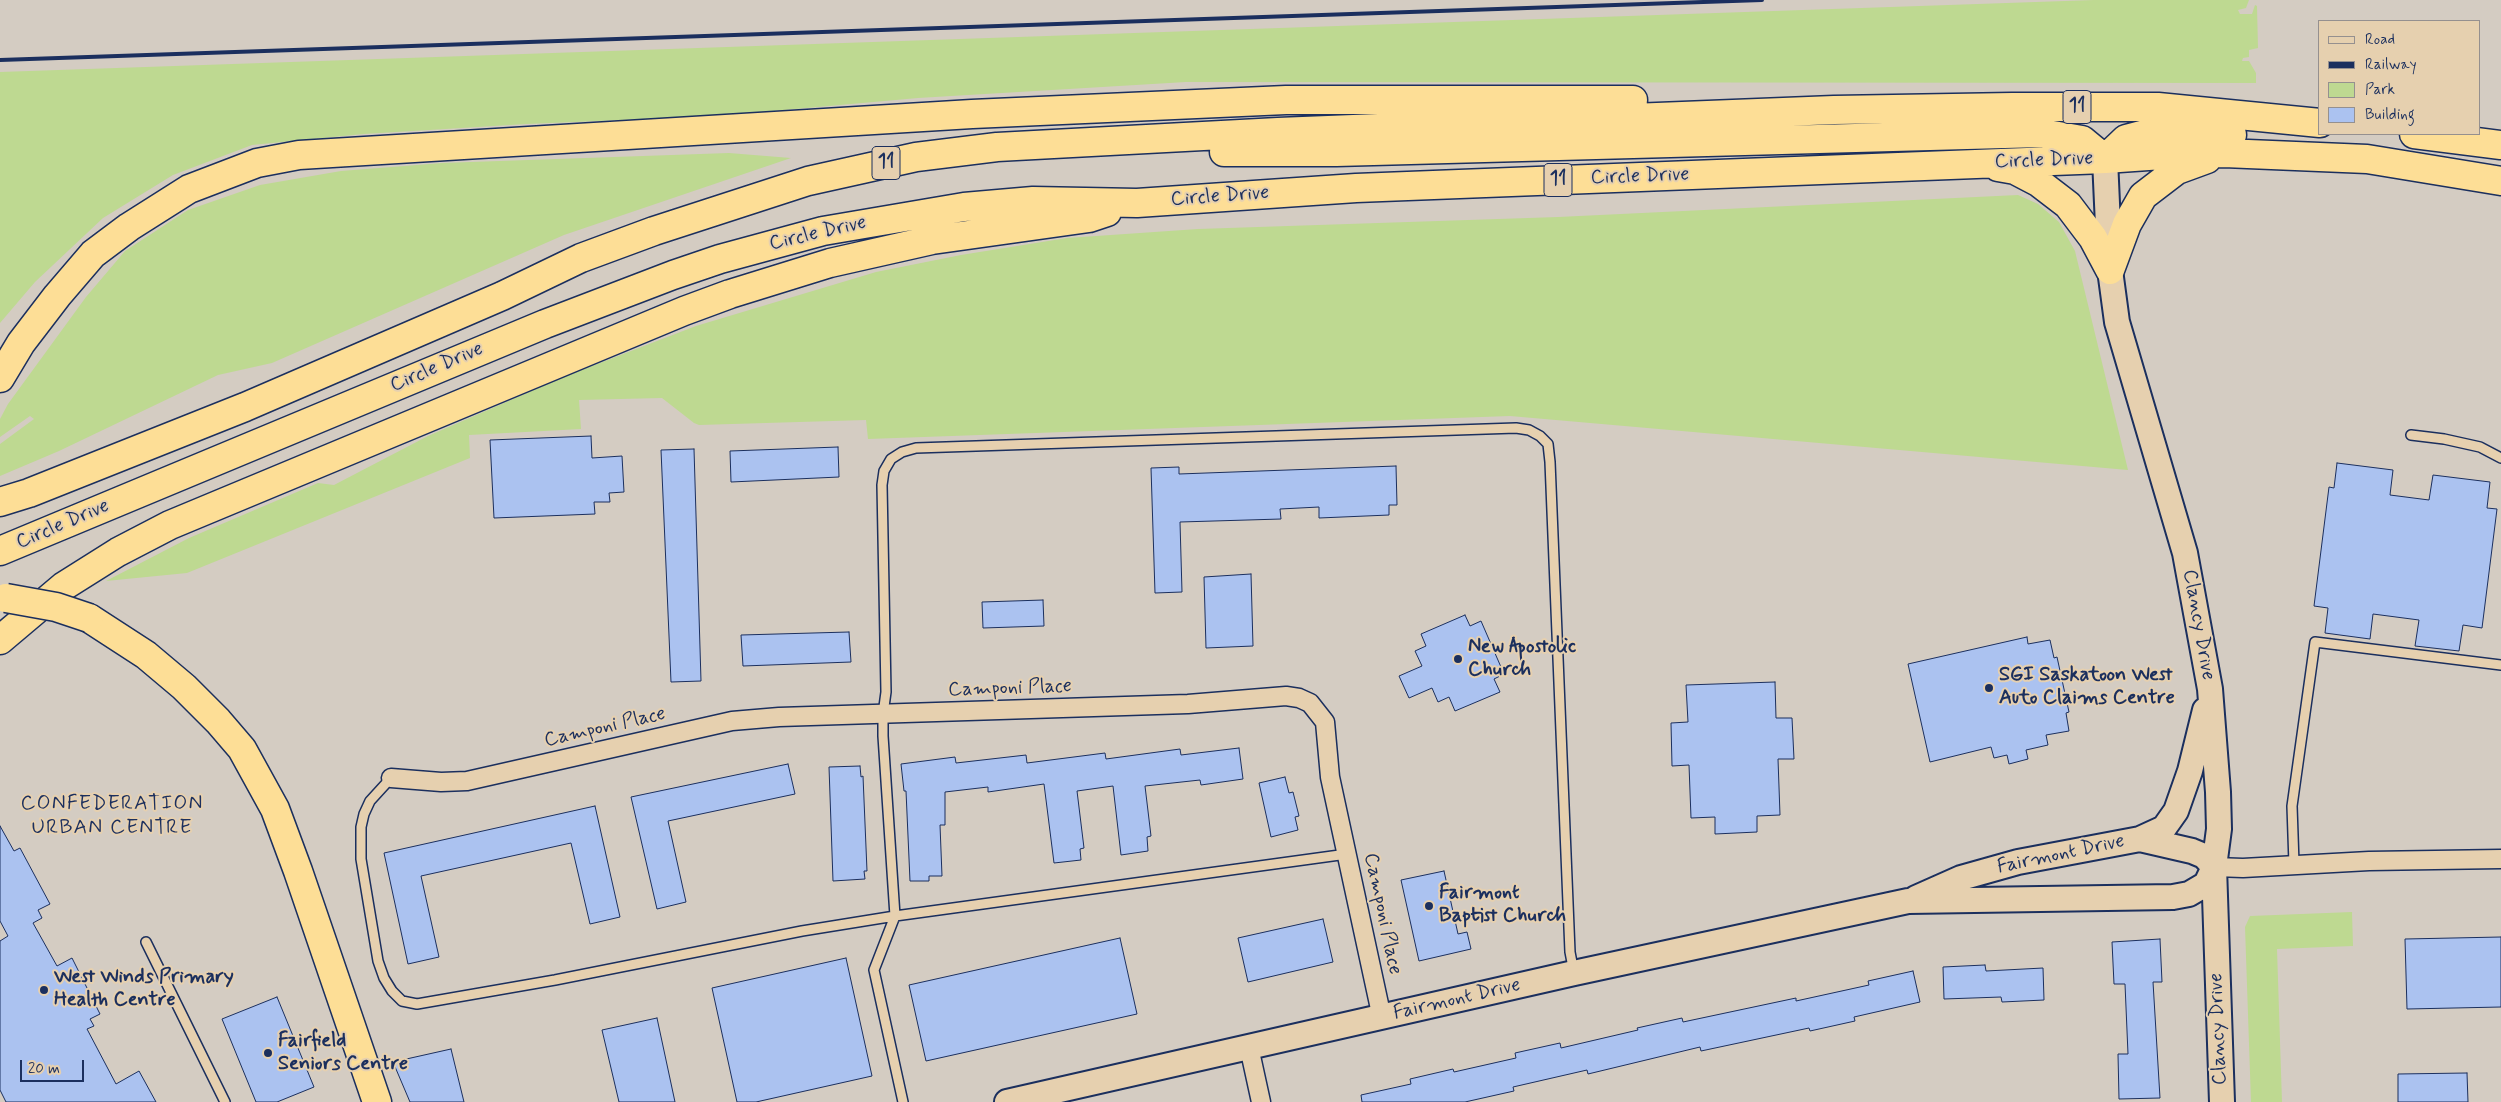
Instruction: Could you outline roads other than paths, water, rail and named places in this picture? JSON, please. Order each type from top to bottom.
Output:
[{"type":"highway","points":[[0,378],[21,342],[57,296],[93,254],[114,238],[189,189],[257,163],[299,156],[963,114],[1286,100],[1653,100],[1834,110]]},
{"type":"highway","name":"Circle Drive","points":[[0,502],[29,493],[245,407],[502,296],[580,258],[654,231],[808,181],[916,157],[1024,146],[1278,132],[1834,110],[2158,107],[2318,122]]},
{"type":"highway","points":[[1024,146],[1176,151],[1336,152],[2041,133],[2082,140],[2105,159],[2126,138],[2149,133],[2296,137],[2318,135]]},
{"type":"highway","points":[[2422,135],[2501,145]]},
{"type":"highway","name":"Circle Drive","points":[[0,551],[545,324],[629,291],[720,260],[823,232],[964,207],[1033,201],[1137,203],[1356,188],[2224,153],[2367,159],[2501,181]]},
{"type":"highway","points":[[2110,270],[2127,224],[2143,196],[2177,170],[2224,153]]},
{"type":"highway","points":[[1980,163],[2015,170],[2038,182],[2068,205],[2094,238],[2110,270]]},
{"type":"highway","points":[[0,640],[64,586],[118,552],[170,525],[684,311],[730,294],[830,263],[932,240],[1088,218],[1137,203]]},
{"type":"highway","points":[[3,598],[56,607],[89,618],[146,656],[184,687],[218,721],[242,749],[274,809],[288,844],[377,1102]]},
{"type":"street","name":"Clancy Drive","points":[[2105,159],[2110,270],[2117,322],[2185,553],[2210,689],[2219,810],[2219,828],[2214,867],[2222,1102]]},
{"type":"street","points":[[2140,839],[2164,828],[2176,811],[2190,771],[2210,689]]},
{"type":"street","name":"Camponi Place","points":[[391,778],[441,782],[467,781],[732,721],[1188,704],[1286,696],[1299,698],[1310,703],[1325,722],[1330,777],[1382,1018]]},
{"type":"street","name":"Fairmont Drive","points":[[1007,1102],[1050,1097],[1249,1047],[1908,901],[2173,897],[2189,894],[2206,884],[2214,867],[2204,856],[2140,839],[2018,862],[1960,878],[1908,901]]},
{"type":"street","points":[[2214,867],[2243,868],[2294,864],[2501,859]]},
{"type":"street","points":[[1249,1047],[1260,1102]]},
{"type":"lane","points":[[903,1102],[874,970],[895,916],[883,714],[886,692],[882,485],[884,471],[891,459],[902,452],[925,447],[1516,428],[1529,430],[1548,444],[1569,943],[1574,974]]},
{"type":"lane","points":[[2411,435],[2444,439],[2480,447],[2501,458]]},
{"type":"lane","points":[[2294,864],[2292,806],[2315,642],[2501,664]]},
{"type":"lane","points":[[391,778],[370,801],[364,814],[361,827],[361,859],[378,961],[392,991],[402,1001],[417,1004],[802,931],[895,916],[1347,854]]},
{"type":"lane","points":[[146,942],[225,1102]]},
{"type":"railway","points":[[0,60],[1762,0]]},
{"type":"place","name":"New Apostolic Church","points":[[1458,659]]},
{"type":"place","name":"SGI Saskatoon West Auto Claims Centre","points":[[1989,688]]},
{"type":"place","name":"Fairmont Baptist Church","points":[[1429,906]]},
{"type":"place","name":"West Winds Primary Health Centre","points":[[44,990]]},
{"type":"place","name":"Fairfield Seniors Centre","points":[[268,1053]]},
{"type":"district","name":"CONFEDERATION URBAN CENTRE","points":[[112,817]]}]
